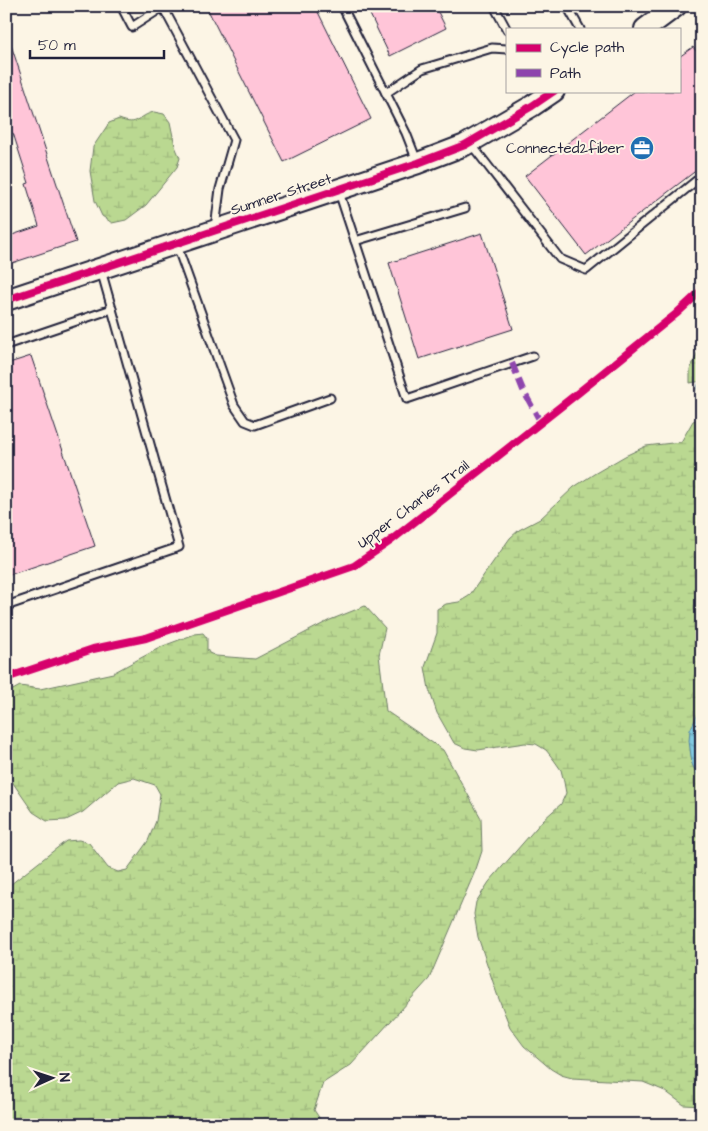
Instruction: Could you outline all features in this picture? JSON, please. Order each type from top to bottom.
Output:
[{"type":"street","points":[[646,28],[676,6]]},
{"type":"street","name":"Sumner Street","points":[[6,300],[418,163],[470,142],[543,94]]},
{"type":"lane","points":[[121,6],[132,27],[163,7],[234,140],[220,189],[214,231]]},
{"type":"lane","points":[[342,6],[406,133],[418,163]]},
{"type":"lane","points":[[494,6],[506,28]]},
{"type":"lane","points":[[567,6],[579,28]]},
{"type":"lane","points":[[386,94],[422,69],[492,48],[506,49]]},
{"type":"lane","points":[[470,142],[560,259],[586,270],[702,176]]},
{"type":"lane","points":[[338,190],[407,398],[533,356]]},
{"type":"lane","points":[[355,241],[465,208]]},
{"type":"lane","points":[[176,243],[234,404],[245,421],[255,425],[330,398]]},
{"type":"lane","points":[[6,606],[179,547],[100,269]]},
{"type":"lane","points":[[6,345],[112,309]]},
{"type":"green space","points":[[154,112],[164,114],[170,122],[175,146],[180,158],[177,167],[146,205],[126,220],[112,223],[102,216],[95,201],[90,171],[93,147],[109,123],[119,119],[131,122]]},
{"type":"green space","points":[[702,342],[702,381],[690,383],[690,370]]},
{"type":"green space","points":[[702,418],[702,706],[692,764],[702,784],[702,1106],[684,1105],[665,1091],[643,1082],[572,1078],[561,1075],[524,1046],[510,1027],[478,937],[474,914],[476,902],[489,882],[543,820],[561,804],[566,793],[564,782],[561,770],[554,760],[546,750],[536,744],[525,743],[478,750],[465,748],[454,743],[437,713],[429,689],[425,667],[437,633],[437,609],[446,604],[459,602],[469,596],[510,538],[519,530],[540,519],[574,487],[594,474],[646,446],[681,442],[693,421]]},
{"type":"green space","points":[[365,606],[385,628],[379,655],[386,711],[443,750],[481,818],[482,851],[429,979],[351,1065],[323,1083],[314,1110],[324,1125],[6,1125],[6,888],[66,841],[79,840],[89,843],[108,868],[118,872],[127,870],[148,841],[156,821],[160,794],[155,785],[134,778],[118,782],[83,812],[66,820],[47,821],[33,812],[13,783],[6,763],[6,696],[9,692],[20,686],[40,689],[113,673],[163,646],[195,634],[203,633],[207,638],[209,653],[216,656],[255,659],[330,620]]},
{"type":"water","points":[[702,706],[702,784],[692,764],[689,741],[690,730]]},
{"type":"building","points":[[206,6],[315,6],[371,119],[284,162]]},
{"type":"building","points":[[366,6],[435,6],[446,28],[390,56]]},
{"type":"building","points":[[6,39],[9,39],[76,242],[6,265],[6,237],[39,226],[26,184],[29,183],[13,133],[6,135]]},
{"type":"building","points":[[693,47],[702,58],[702,166],[586,255],[525,176],[634,92],[680,92],[680,56]]},
{"type":"building","points":[[482,233],[513,329],[419,359],[389,263]]},
{"type":"building","points":[[31,356],[95,546],[6,576],[6,364]]},
{"type":"waterway","points":[[702,381],[699,388],[702,400]]},
{"type":"marked path","points":[[512,363],[523,390],[541,423]]},
{"type":"cycle path","points":[[6,300],[418,163],[465,145],[553,92]]},
{"type":"cycle path","name":"Upper Charles Trail","points":[[6,678],[93,649],[146,638],[354,566],[389,542],[578,393],[676,314],[702,290]]},
{"type":"place","name":"Connected2fiber","points":[[642,148]]}]
